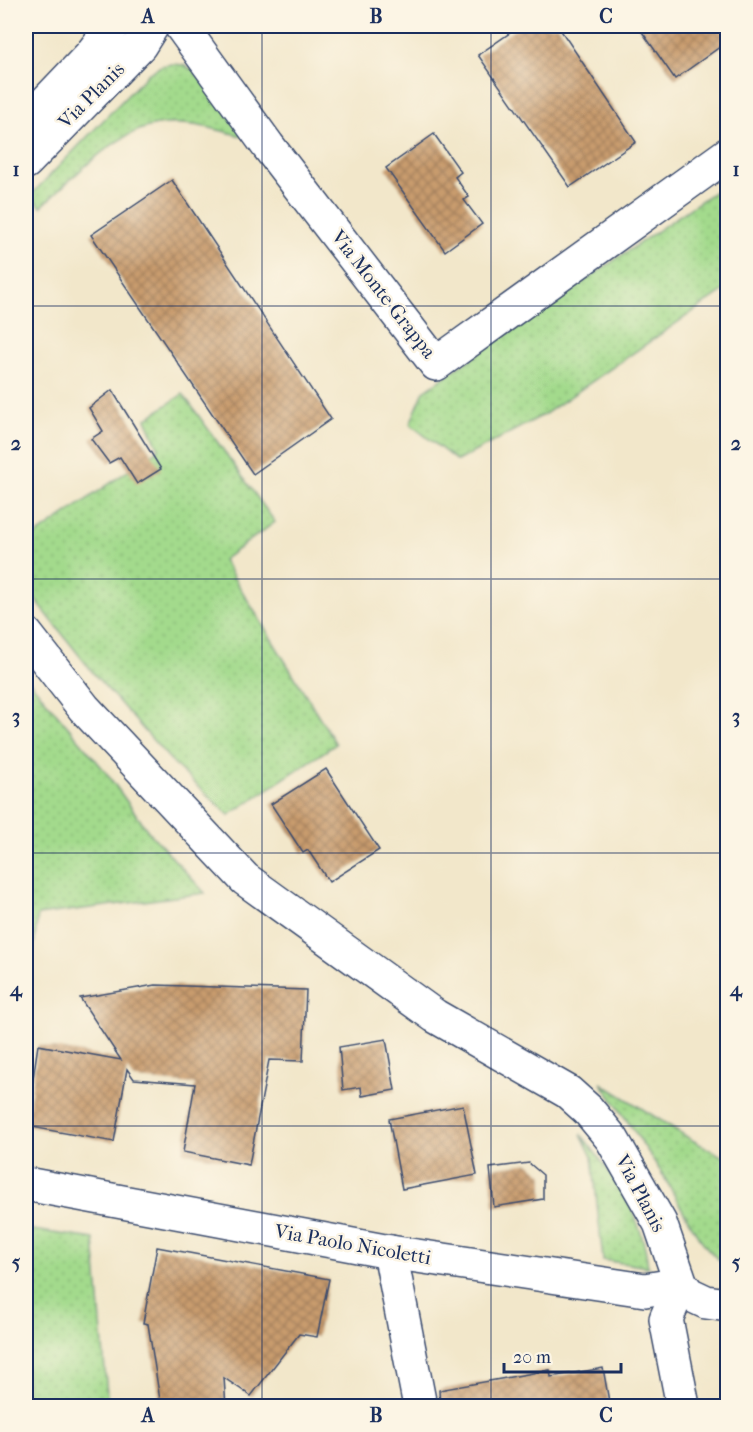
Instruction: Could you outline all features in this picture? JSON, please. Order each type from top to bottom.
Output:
[{"type":"street","name":"Via Planis","points":[[26,123],[90,56],[113,26]]},
{"type":"street","name":"Via Planis","points":[[26,162],[125,61],[152,26]]},
{"type":"street","name":"Via Monte Grappa","points":[[181,26],[268,146],[436,364],[728,154]]},
{"type":"street","name":"Via Planis","points":[[26,634],[84,708],[245,879],[435,1016],[568,1092],[588,1110],[612,1139],[660,1223],[681,1284]]},
{"type":"street","name":"Via Paolo Nicoletti","points":[[26,1184],[390,1252],[645,1290],[681,1284]]},
{"type":"street","points":[[390,1252],[420,1407]]},
{"type":"street","points":[[682,1407],[666,1319],[681,1284],[689,1294],[706,1302],[728,1305]]},
{"type":"green space","points":[[183,65],[194,70],[245,137],[186,124],[149,127],[132,133],[98,155],[41,207],[30,196],[149,73],[161,66]]},
{"type":"green space","points":[[727,183],[727,288],[545,414],[457,461],[410,424],[424,391]]},
{"type":"green space","points":[[183,394],[275,522],[223,560],[336,744],[229,815],[175,765],[94,674],[26,588],[26,542],[159,449],[146,419]]},
{"type":"green space","points":[[26,677],[105,771],[148,831],[205,893],[38,915],[26,1007]]},
{"type":"green space","points":[[601,1083],[692,1140],[727,1159],[727,1265],[708,1249],[699,1237],[661,1172]]},
{"type":"green space","points":[[581,1134],[625,1196],[640,1230],[648,1267],[603,1260],[592,1157]]},
{"type":"green space","points":[[26,1229],[94,1239],[108,1406],[26,1406]]},
{"type":"building","points":[[520,26],[558,26],[636,142],[570,187],[478,55]]},
{"type":"building","points":[[638,26],[728,26],[728,41],[675,79]]},
{"type":"building","points":[[434,134],[461,172],[455,177],[469,197],[464,200],[482,224],[445,251],[386,168]]},
{"type":"building","points":[[172,180],[331,419],[253,474],[91,235]]},
{"type":"building","points":[[112,390],[161,469],[137,484],[120,457],[109,463],[91,439],[103,431],[89,408]]},
{"type":"building","points":[[326,769],[379,850],[329,882],[308,850],[303,853],[271,804]]},
{"type":"building","points":[[155,985],[306,990],[303,1061],[269,1060],[249,1165],[183,1152],[195,1084],[134,1079],[127,1069],[114,1142],[26,1126],[38,1045],[121,1060],[80,998]]},
{"type":"building","points":[[386,1039],[395,1090],[362,1096],[361,1087],[343,1090],[339,1047]]},
{"type":"building","points":[[463,1105],[477,1175],[402,1189],[389,1119]]},
{"type":"building","points":[[529,1163],[543,1175],[543,1199],[494,1207],[490,1168]]},
{"type":"building","points":[[157,1247],[329,1279],[317,1337],[299,1334],[251,1396],[224,1378],[226,1407],[169,1407],[168,1399],[160,1400],[148,1324],[143,1323]]},
{"type":"building","points":[[603,1368],[610,1407],[440,1407],[439,1390],[550,1370],[551,1377]]}]
